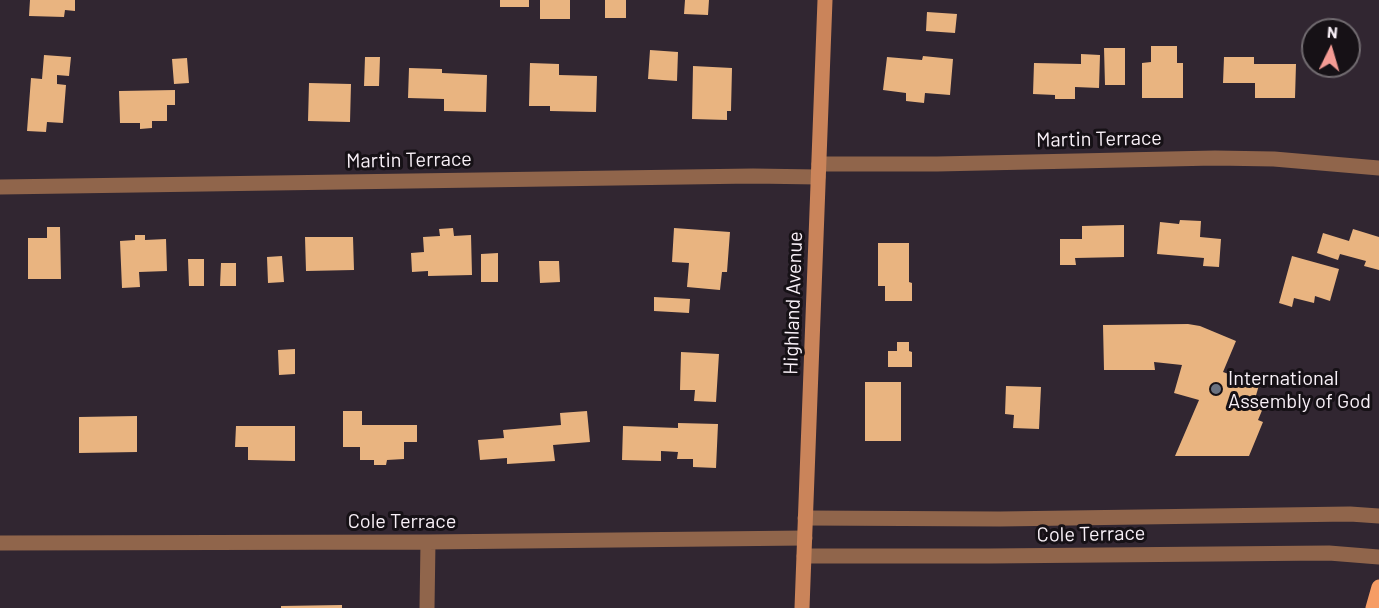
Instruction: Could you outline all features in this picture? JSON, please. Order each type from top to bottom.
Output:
[{"type":"main road","points":[[1373,608],[1379,587]]},
{"type":"street","name":"Highland Avenue","points":[[802,608],[825,0]]},
{"type":"street","name":"Martin Terrace","points":[[0,187],[717,177],[947,164],[1215,158],[1274,159],[1379,168]]},
{"type":"street","name":"Cole Terrace","points":[[806,518],[1000,519],[1350,514],[1379,516]]},
{"type":"street","name":"Cole Terrace","points":[[0,543],[805,538]]},
{"type":"street","points":[[427,608],[428,542]]},
{"type":"street","name":"Cole Terrace","points":[[804,555],[1329,553],[1379,557]]},
{"type":"building","points":[[30,0],[75,0],[75,11],[65,10],[64,17],[29,16]]},
{"type":"building","points":[[500,0],[529,0],[529,7],[500,7]]},
{"type":"building","points":[[540,0],[570,0],[570,19],[540,19]]},
{"type":"building","points":[[605,0],[626,0],[626,18],[605,18]]},
{"type":"building","points":[[685,0],[709,0],[708,15],[684,14]]},
{"type":"building","points":[[927,12],[957,14],[955,33],[926,31]]},
{"type":"building","points":[[1151,46],[1177,46],[1177,63],[1183,63],[1183,98],[1142,98],[1142,63],[1151,62]]},
{"type":"building","points":[[1104,48],[1125,48],[1125,85],[1105,85]]},
{"type":"building","points":[[650,50],[678,52],[677,81],[648,79]]},
{"type":"building","points":[[1081,54],[1100,55],[1099,88],[1075,87],[1075,99],[1055,99],[1055,95],[1033,94],[1034,63],[1081,64]]},
{"type":"building","points":[[44,55],[71,57],[69,76],[57,75],[57,84],[66,85],[63,123],[47,122],[46,132],[27,131],[31,78],[42,79]]},
{"type":"building","points":[[923,56],[953,59],[950,95],[925,93],[924,103],[906,101],[906,93],[883,90],[887,57],[922,60]]},
{"type":"building","points":[[365,57],[380,57],[379,86],[364,86]]},
{"type":"building","points":[[1224,57],[1254,57],[1254,64],[1296,64],[1295,98],[1255,98],[1255,83],[1223,83]]},
{"type":"building","points":[[187,58],[189,83],[174,84],[172,59]]},
{"type":"building","points":[[530,63],[559,64],[559,75],[597,76],[596,112],[550,111],[550,106],[529,106]]},
{"type":"building","points":[[693,66],[732,68],[731,111],[727,111],[727,120],[692,119]]},
{"type":"building","points":[[409,68],[442,69],[442,73],[487,75],[486,112],[444,111],[444,99],[408,98]]},
{"type":"building","points":[[309,83],[351,84],[350,122],[308,121]]},
{"type":"building","points":[[175,90],[175,105],[167,105],[167,121],[152,121],[152,128],[140,129],[140,123],[120,123],[119,91]]},
{"type":"building","points":[[1180,220],[1201,221],[1200,237],[1221,239],[1219,267],[1203,266],[1204,258],[1157,254],[1160,222],[1179,224]]},
{"type":"building","points":[[1124,225],[1124,257],[1075,258],[1076,265],[1060,265],[1060,239],[1082,239],[1082,226]]},
{"type":"building","points":[[47,227],[60,227],[61,279],[28,279],[28,238],[47,238]]},
{"type":"building","points":[[453,228],[454,236],[471,235],[472,275],[428,276],[428,271],[412,272],[411,253],[424,252],[423,237],[440,236],[439,229]]},
{"type":"building","points":[[674,228],[730,232],[727,272],[722,272],[720,290],[687,287],[689,263],[672,262]]},
{"type":"building","points":[[1353,229],[1379,237],[1379,270],[1364,266],[1366,261],[1340,254],[1338,260],[1317,253],[1323,233],[1349,241]]},
{"type":"building","points":[[135,235],[145,235],[145,240],[166,239],[167,271],[139,272],[140,287],[122,288],[120,241],[135,240]]},
{"type":"building","points":[[305,237],[353,237],[354,270],[306,271]]},
{"type":"building","points":[[878,243],[909,243],[909,282],[912,283],[912,301],[885,301],[885,286],[878,286]]},
{"type":"building","points":[[498,253],[498,282],[481,282],[481,254]]},
{"type":"building","points":[[282,256],[284,282],[268,283],[267,257]]},
{"type":"building","points":[[1292,256],[1339,269],[1330,301],[1315,296],[1314,303],[1294,298],[1292,307],[1279,303]]},
{"type":"building","points":[[188,259],[204,259],[204,286],[189,286]]},
{"type":"building","points":[[539,261],[559,261],[560,282],[540,283]]},
{"type":"building","points":[[221,263],[236,263],[236,286],[220,286]]},
{"type":"building","points":[[654,297],[690,299],[689,313],[654,311]]},
{"type":"building","name":"International Assembly of God","points":[[1188,324],[1200,326],[1236,341],[1223,372],[1259,385],[1255,399],[1266,401],[1258,420],[1263,422],[1249,456],[1175,456],[1199,400],[1174,393],[1182,365],[1154,362],[1155,370],[1104,370],[1103,325]]},
{"type":"building","points":[[897,342],[909,342],[912,367],[888,367],[888,351],[897,351]]},
{"type":"building","points":[[295,349],[295,374],[279,375],[278,350]]},
{"type":"building","points":[[681,352],[719,354],[716,402],[694,401],[695,390],[680,390]]},
{"type":"building","points":[[865,382],[901,382],[901,441],[865,441]]},
{"type":"building","points":[[1006,386],[1041,387],[1039,429],[1013,428],[1014,415],[1005,414]]},
{"type":"building","points":[[343,411],[362,411],[362,425],[417,425],[417,442],[404,442],[404,459],[387,460],[386,465],[374,465],[374,460],[360,460],[360,447],[343,447]]},
{"type":"building","points":[[587,411],[590,442],[553,445],[555,461],[507,464],[507,458],[480,460],[478,440],[504,438],[503,430],[561,425],[560,413]]},
{"type":"building","points":[[137,416],[137,452],[79,453],[79,417]]},
{"type":"building","points":[[678,423],[718,424],[716,468],[693,467],[693,459],[677,459],[678,452],[661,451],[661,461],[622,460],[623,426],[678,428]]},
{"type":"building","points":[[236,426],[295,426],[295,461],[248,460],[248,447],[235,447]]},
{"type":"building","points":[[342,605],[342,608],[281,608],[281,606]]},
{"type":"place","name":"International Assembly of God","points":[[1216,389]]}]
